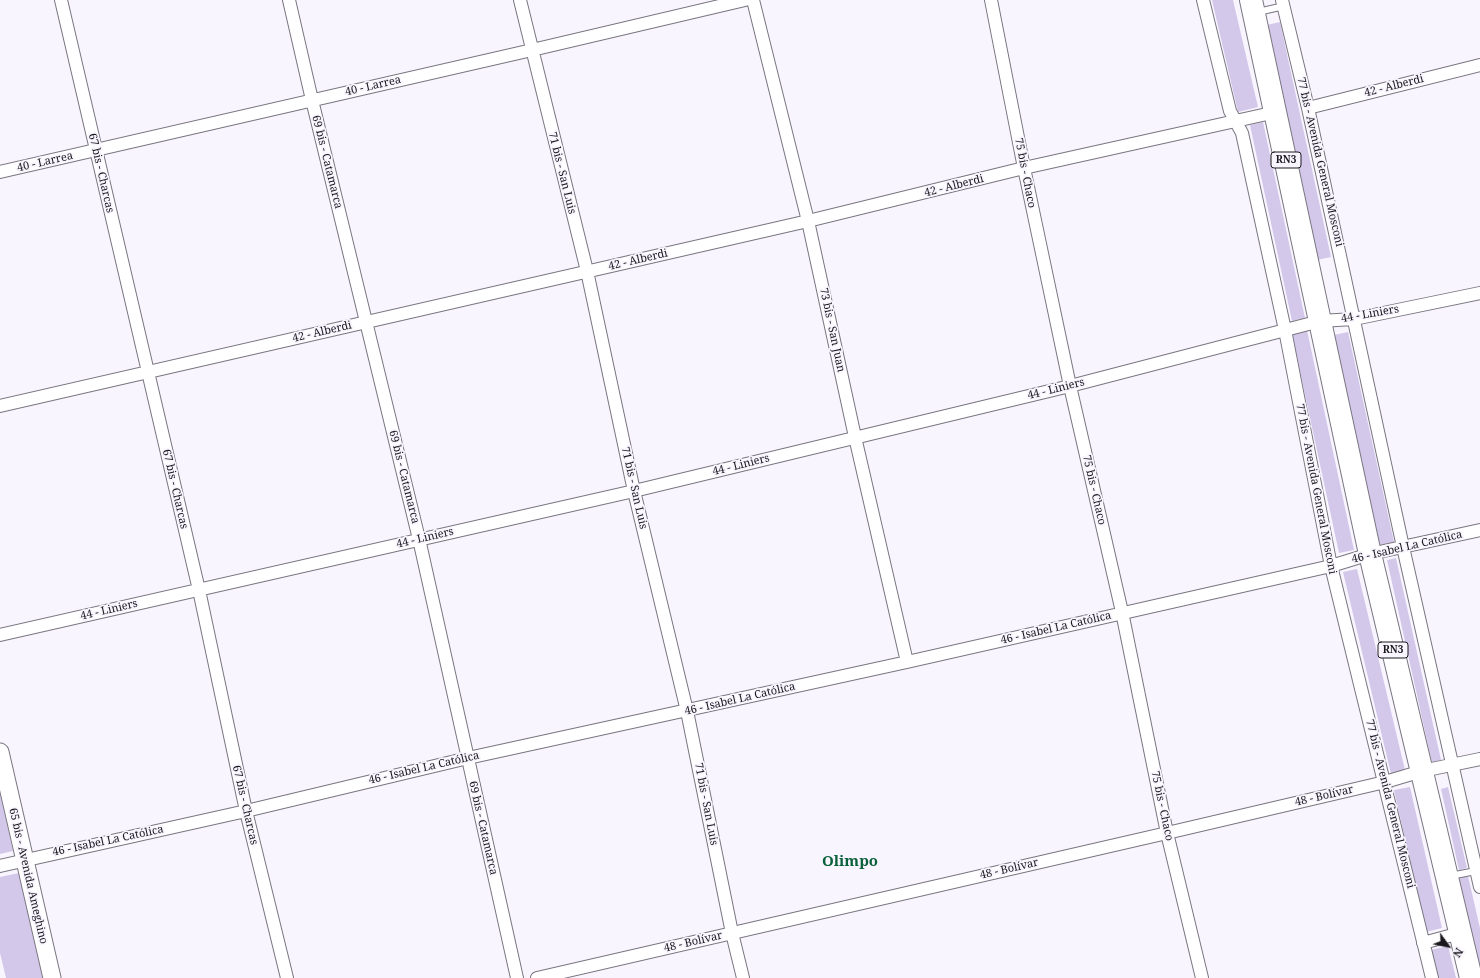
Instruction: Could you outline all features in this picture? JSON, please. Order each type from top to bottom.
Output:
[{"type":"highway","name":"RN3","points":[[1253,7],[1370,554],[1471,978]]},
{"type":"main road","name":"65 bis - Avenida Ameghino","points":[[0,752],[52,978]]},
{"type":"street","name":"67 bis - Charcas","points":[[61,0],[147,373],[199,590],[246,811],[287,978]]},
{"type":"street","name":"69 bis - Catamarca","points":[[289,0],[419,539],[517,978]]},
{"type":"street","name":"71 bis - San Luis","points":[[520,0],[586,271],[634,491],[687,711],[732,933],[743,978]]},
{"type":"street","name":"40 - Larrea","points":[[0,172],[745,0]]},
{"type":"street","name":"73 bis - San Juan","points":[[754,0],[808,221],[854,437],[907,662]]},
{"type":"street","name":"75 bis - Chaco","points":[[991,0],[1024,168],[1070,386],[1122,612],[1168,833],[1202,978]]},
{"type":"street","name":"77 bis - Avenida General Mosconi","points":[[1203,0],[1230,111],[1242,133],[1285,330],[1331,566],[1432,978]]},
{"type":"street","name":"77 bis - Avenida General Mosconi","points":[[1283,3],[1308,108],[1403,547],[1480,887]]},
{"type":"street","name":"42 - Alberdi","points":[[1308,108],[1480,65]]},
{"type":"street","name":"42 - Alberdi","points":[[0,406],[808,221],[1024,168],[1234,120],[1276,112]]},
{"type":"street","name":"44 - Liniers","points":[[0,635],[634,491],[1070,386],[1320,321],[1354,319],[1480,292]]},
{"type":"street","name":"46 - Isabel La Católica","points":[[0,866],[246,811],[468,758],[687,711],[1331,566],[1370,554],[1480,530]]},
{"type":"street","name":"48 - Bolívar","points":[[537,978],[1168,833],[1385,782],[1422,771],[1480,759]]},
{"type":"street","points":[[1423,943],[1460,933]]},
{"type":"lane","points":[[1253,7],[1283,3]]},
{"type":"lane","points":[[1447,877],[1476,871]]},
{"type":"shaded area","points":[[1212,0],[1233,0],[1258,107],[1238,112]]},
{"type":"shaded area","points":[[1280,22],[1331,257],[1317,260],[1267,25]]},
{"type":"shaded area","points":[[1263,122],[1305,318],[1292,321],[1250,125]]},
{"type":"shaded area","points":[[1307,330],[1354,550],[1339,553],[1292,334]]},
{"type":"shaded area","points":[[1348,332],[1394,542],[1380,545],[1334,335]]},
{"type":"shaded area","points":[[1396,558],[1441,760],[1432,763],[1387,560]]},
{"type":"shaded area","points":[[1357,569],[1405,770],[1391,774],[1343,572]]},
{"type":"shaded area","points":[[1410,787],[1442,928],[1426,932],[1394,790]]},
{"type":"shaded area","points":[[1448,787],[1467,868],[1459,870],[1441,789]]},
{"type":"shaded area","points":[[0,791],[13,851],[0,854]]},
{"type":"shaded area","points":[[19,873],[43,978],[6,978],[0,953],[0,877]]},
{"type":"shaded area","points":[[1468,876],[1480,928],[1480,968],[1459,878]]},
{"type":"shaded area","points":[[1448,946],[1456,978],[1437,978],[1431,950]]},
{"type":"district","name":"Olimpo","points":[[850,862]]}]
